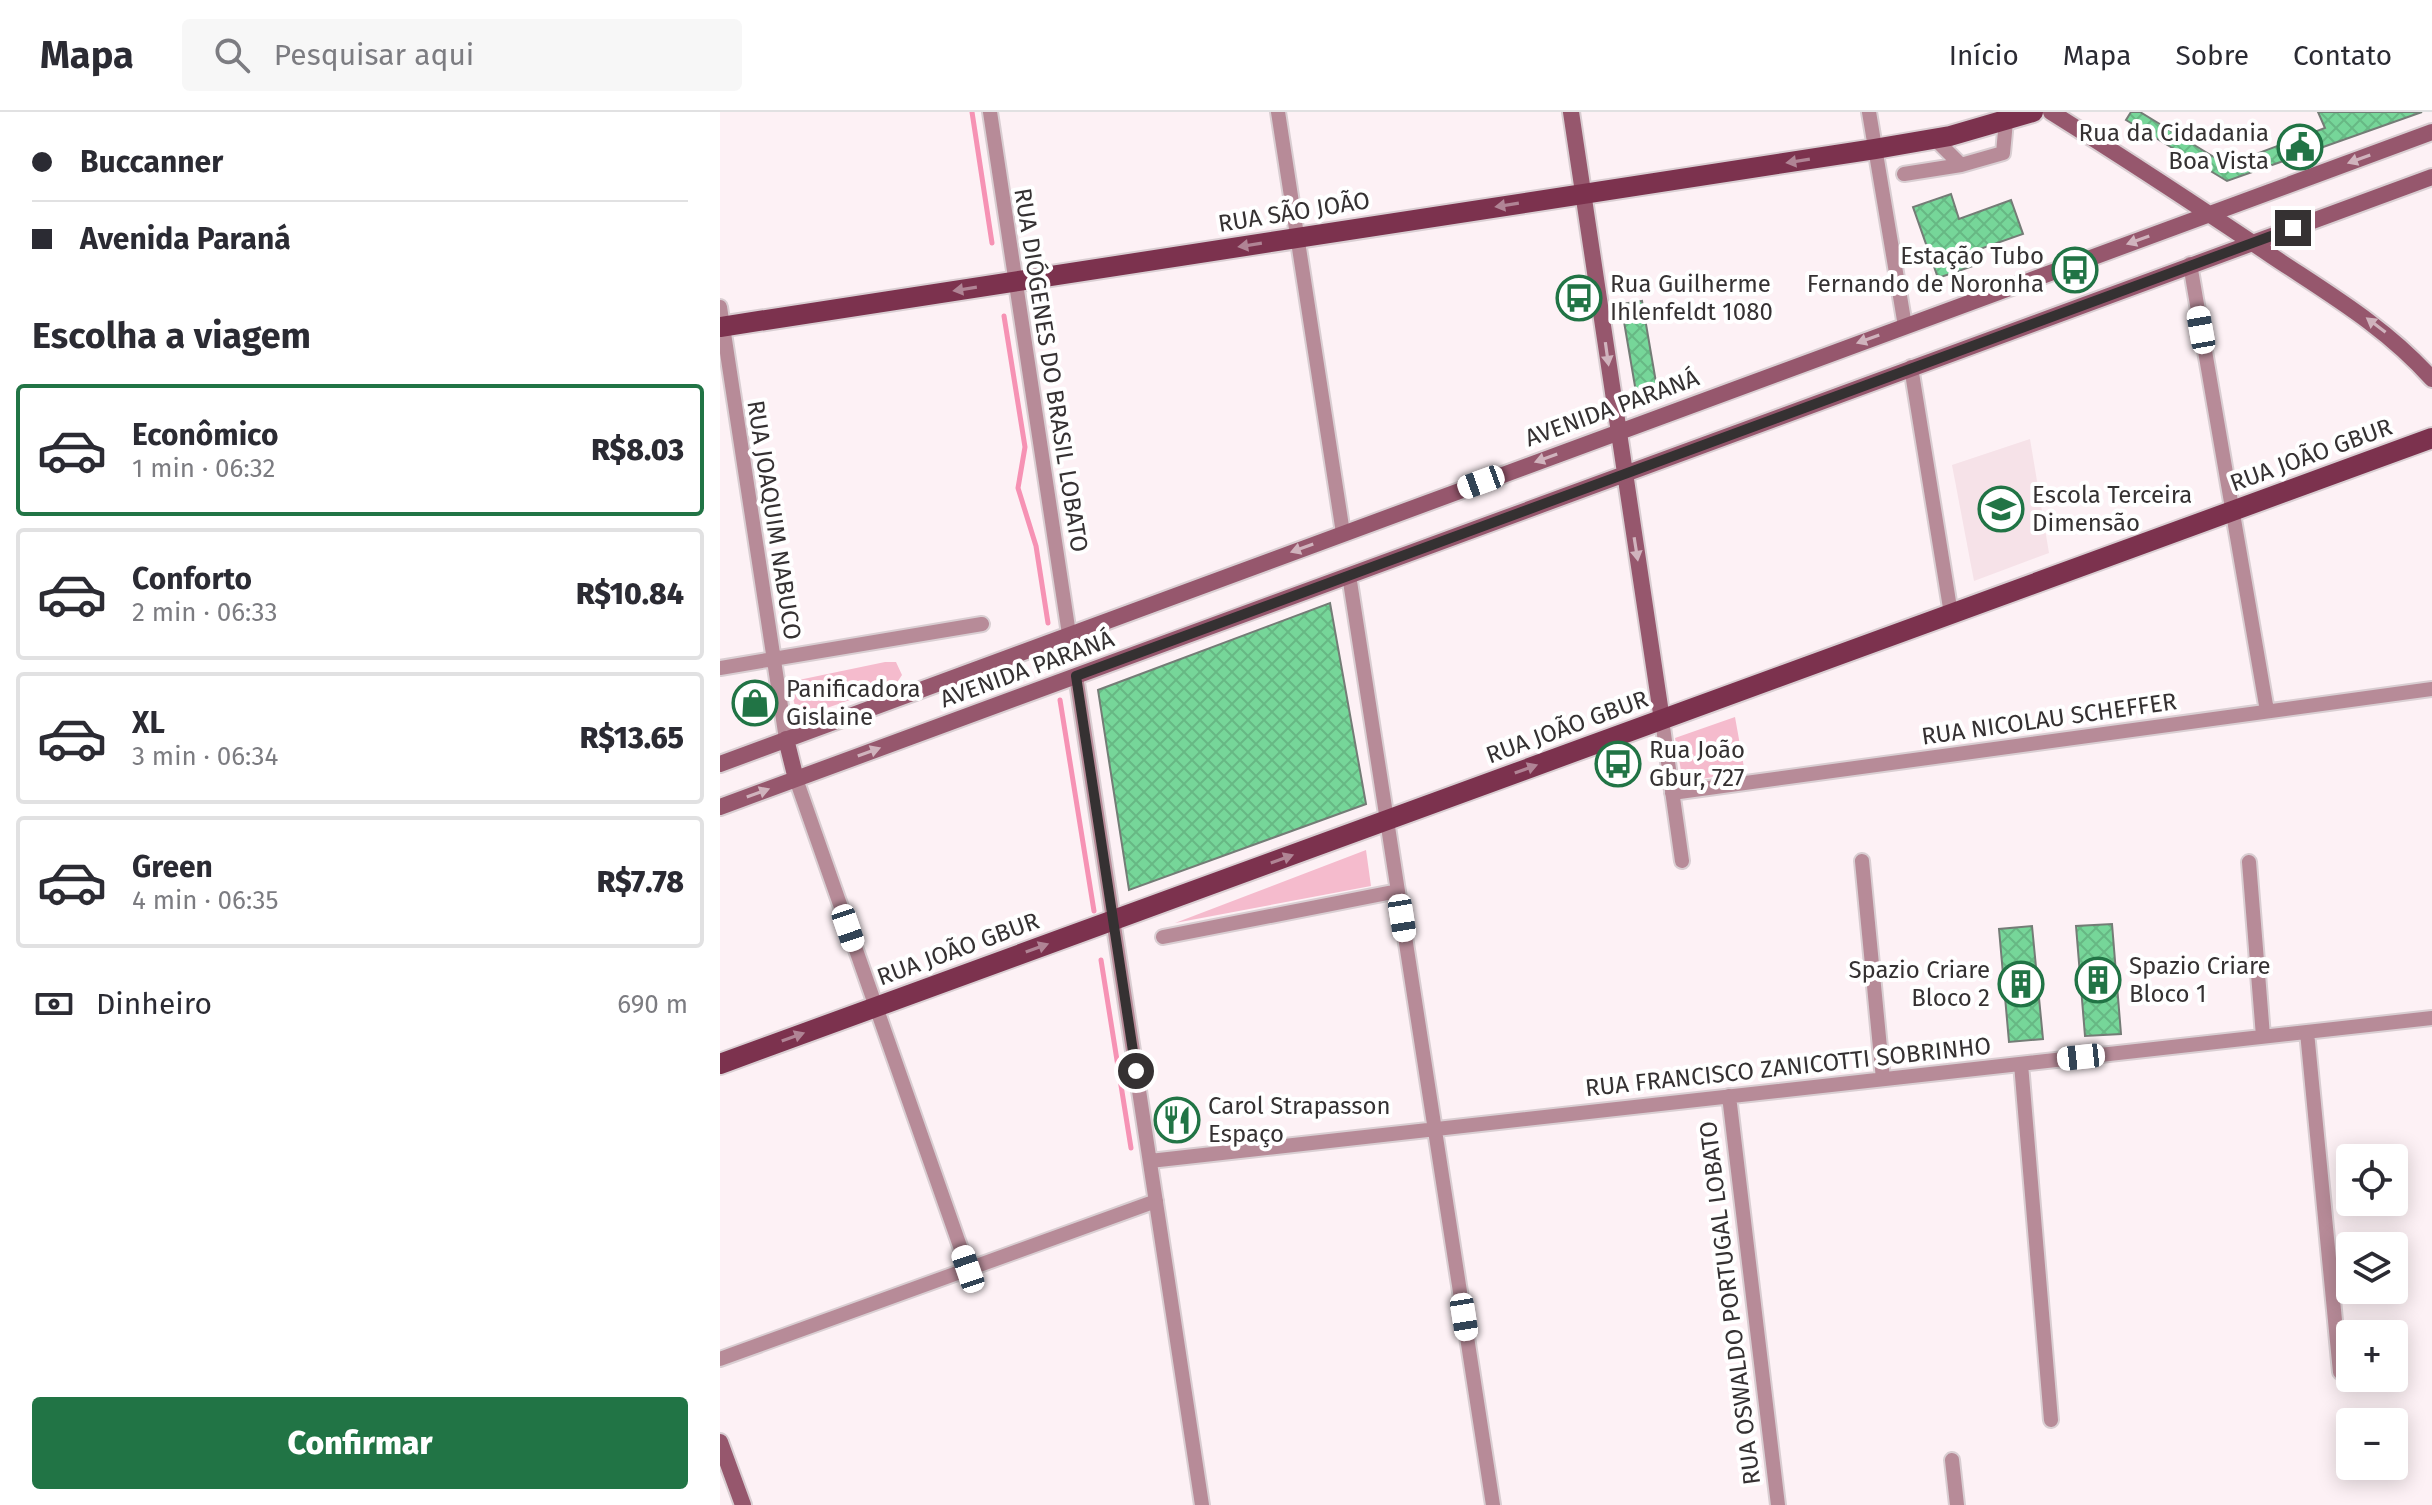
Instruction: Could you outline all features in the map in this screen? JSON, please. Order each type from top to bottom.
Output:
[{"type":"main road","name":"RUA SÃO JOÃO","points":[[721,320],[1016,281],[1875,149],[1935,139],[2033,112]]},
{"type":"main road","name":"RUA JOÃO GBUR","points":[[720,1064],[2432,438]]},
{"type":"street","name":"RUA DIÓGENES DO BRASIL LOBATO","points":[[990,112],[1069,634]]},
{"type":"street","points":[[1278,112],[1343,533]]},
{"type":"street","points":[[1571,112],[1682,861]]},
{"type":"street","points":[[1869,112],[1905,326]]},
{"type":"street","points":[[2051,112],[2212,213],[2380,327],[2432,379]]},
{"type":"street","points":[[1904,174],[1961,165],[2003,153],[2006,121]]},
{"type":"street","name":"AVENIDA PARANÁ","points":[[720,764],[2432,132]]},
{"type":"street","points":[[1935,139],[1961,165]]},
{"type":"street","name":"AVENIDA PARANÁ","points":[[720,807],[2432,177]]},
{"type":"street","points":[[2190,264],[2267,711]]},
{"type":"street","name":"RUA JOAQUIM NABUCO","points":[[721,320],[786,739]]},
{"type":"street","points":[[1911,367],[1951,614]]},
{"type":"street","points":[[1349,575],[1493,1505]]},
{"type":"street","points":[[720,668],[982,624]]},
{"type":"street","points":[[1076,676],[1202,1505]]},
{"type":"street","name":"RUA NICOLAU SCHEFFER","points":[[1672,793],[2432,689]]},
{"type":"street","points":[[786,739],[796,779],[968,1269]]},
{"type":"street","points":[[1862,861],[1883,1079]]},
{"type":"street","points":[[2249,862],[2263,1036]]},
{"type":"street","points":[[1163,937],[1398,891]]},
{"type":"street","name":"RUA FRANCISCO ZANICOTTI SOBRINHO","points":[[1150,1161],[2432,1018]]},
{"type":"street","points":[[2307,1032],[2336,1331]]},
{"type":"street","points":[[2021,1064],[2051,1420]]},
{"type":"street","name":"RUA OSWALDO PORTUGAL LOBATO","points":[[1729,1096],[1778,1505]]},
{"type":"street","points":[[720,1359],[1156,1201]]},
{"type":"street","points":[[720,1442],[743,1505]]},
{"type":"street","points":[[1952,1460],[1957,1505]]},
{"type":"shaded area","name":"Escola Terceira Dimensão","points":[[2030,439],[2049,553],[1974,581],[1952,465]]},
{"type":"shaded area","points":[[896,662],[902,675],[896,684],[798,718],[789,682]]},
{"type":"shaded area","points":[[1735,717],[1745,773],[1683,781],[1675,738]]},
{"type":"shaded area","points":[[1366,850],[1371,886],[1175,923]]},
{"type":"building","name":"Rua da Cidadania Boa Vista","points":[[2131,112],[2140,112],[2227,165],[2325,128],[2318,112],[2422,112],[2227,181],[2126,120]]},
{"type":"building","points":[[1951,194],[1959,219],[2011,200],[2023,234],[1974,251],[1979,264],[1938,278],[1913,207]]},
{"type":"building","points":[[1642,301],[1658,394],[1637,398],[1621,304]]},
{"type":"building","points":[[1330,603],[1366,804],[1129,890],[1098,690]]},
{"type":"building","name":"Spazio Criare Bloco 1","points":[[2112,924],[2121,1034],[2085,1036],[2076,926]]},
{"type":"building","name":"Spazio Criare Bloco 2","points":[[2032,926],[2043,1039],[2009,1042],[1999,929]]},
{"type":"waterway","points":[[972,112],[992,243]]},
{"type":"waterway","points":[[1004,316],[1025,447],[1018,488],[1036,546],[1048,623]]},
{"type":"waterway","points":[[1060,700],[1094,911]]},
{"type":"waterway","points":[[1101,960],[1131,1148]]},
{"type":"place","name":"Rua da Cidadania Boa Vista","points":[[2300,147]]},
{"type":"place","name":"Estação Tubo Fernando de Noronha","points":[[2075,270]]},
{"type":"place","name":"Rua Guilherme Ihlenfeldt 1080","points":[[1579,298]]},
{"type":"place","name":"Escola Terceira Dimensão","points":[[2001,509]]},
{"type":"place","name":"Panificadora Gislaine","points":[[755,703]]},
{"type":"place","name":"Rua João Gbur, 727","points":[[1618,764]]},
{"type":"place","name":"Spazio Criare Bloco 1","points":[[2098,980]]},
{"type":"place","name":"Spazio Criare Bloco 2","points":[[2021,984]]},
{"type":"place","name":"Carol Strapasson Espaço","points":[[1177,1120]]},
{"type":"route","points":[[1136,1071],[1076,676],[2293,228]]}]
